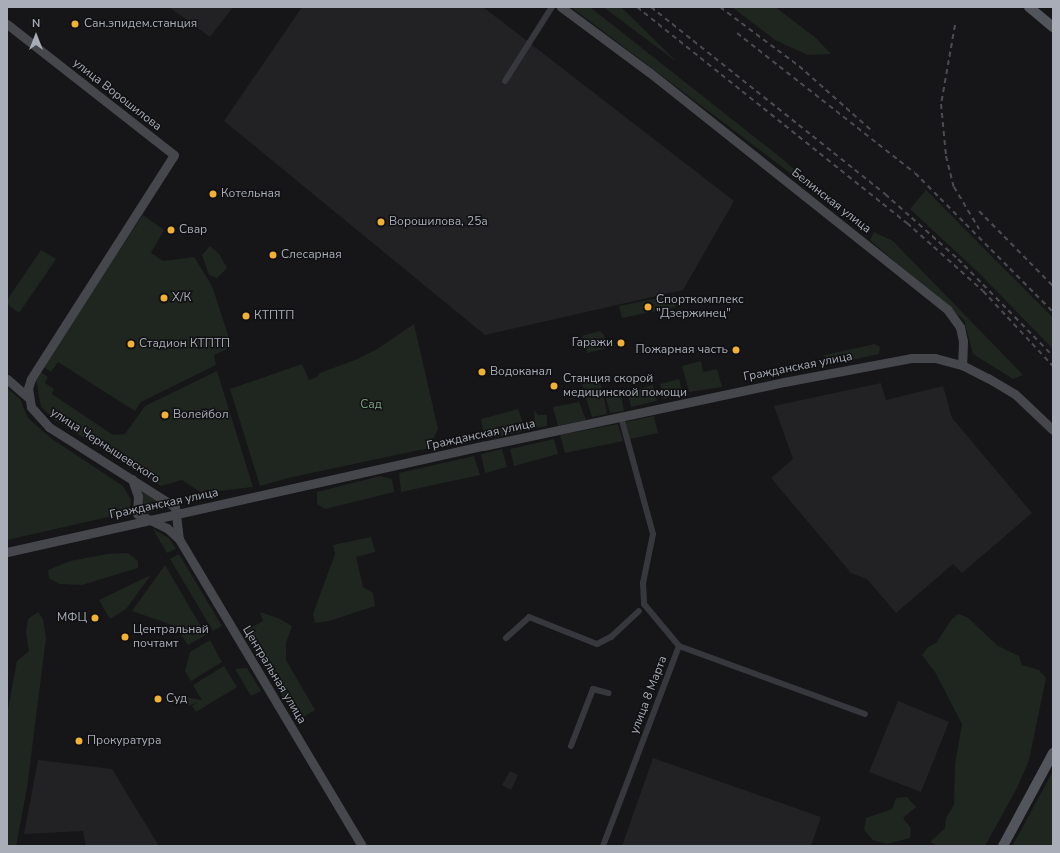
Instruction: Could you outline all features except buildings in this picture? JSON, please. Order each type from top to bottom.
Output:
[{"type":"main road","points":[[1028,7],[1053,27]]},
{"type":"main road","points":[[1003,846],[1053,754]]},
{"type":"street","points":[[505,81],[552,7]]},
{"type":"street","name":"Белинская улица","points":[[561,7],[649,72],[947,309],[960,327],[963,341],[962,365]]},
{"type":"street","name":"улица Ворошилова","points":[[7,24],[174,155],[31,378],[28,397]]},
{"type":"street","name":"Гражданская улица","points":[[163,521],[177,513],[186,511],[621,417],[894,361],[935,358],[962,365]]},
{"type":"street","points":[[962,365],[1015,394],[1053,430]]},
{"type":"street","name":"улица Чернышевского","points":[[7,379],[28,397],[31,407],[49,427],[172,505],[177,513]]},
{"type":"street","points":[[621,417],[652,534],[643,583],[644,604],[679,646]]},
{"type":"street","points":[[132,479],[138,496],[136,522]]},
{"type":"street","points":[[172,505],[186,511]]},
{"type":"street","points":[[138,508],[142,516],[148,520],[163,521],[179,539]]},
{"type":"street","name":"Центральная улица","points":[[177,513],[179,539],[362,846]]},
{"type":"street","name":"Гражданская улица","points":[[7,552],[148,520]]},
{"type":"street","points":[[506,638],[528,617],[597,644],[611,637],[639,611]]},
{"type":"street","name":"улица 8 Марта","points":[[603,846],[679,646],[865,714]]},
{"type":"street","points":[[571,746],[593,689],[608,693]]},
{"type":"shaded area","points":[[169,7],[233,7],[210,37]]},
{"type":"shaded area","points":[[302,7],[483,7],[734,201],[683,290],[485,335],[224,121]]},
{"type":"shaded area","points":[[881,383],[886,400],[943,386],[952,418],[1032,513],[962,573],[953,564],[896,613],[867,579],[851,573],[771,478],[793,459],[774,406]]},
{"type":"shaded area","points":[[898,701],[949,722],[921,792],[869,772]]},
{"type":"shaded area","points":[[653,758],[821,817],[811,846],[622,846]]},
{"type":"shaded area","points":[[38,760],[112,769],[159,846],[86,846],[83,831],[24,834]]},
{"type":"shaded area","points":[[510,771],[518,775],[511,790],[502,785]]},
{"type":"green space","points":[[571,7],[590,7],[785,161],[839,210]]},
{"type":"green space","points":[[603,7],[621,7],[677,62],[622,21]]},
{"type":"green space","points":[[732,7],[775,7],[816,38],[831,54],[808,55],[775,40]]},
{"type":"green space","points":[[926,190],[1053,318],[1053,349],[977,271],[910,209]]},
{"type":"green space","points":[[143,215],[164,230],[151,253],[163,261],[194,257],[212,286],[232,347],[214,355],[216,365],[141,402],[135,411],[58,362],[51,372],[42,366]]},
{"type":"green space","points":[[874,232],[893,241],[1023,375],[1013,379],[973,354],[964,320],[870,240]]},
{"type":"green space","points":[[210,246],[219,254],[227,268],[217,278],[209,275],[202,255]]},
{"type":"green space","points":[[41,250],[56,259],[19,313],[7,304],[7,300]]},
{"type":"green space","name":"Спорткомплекс \"Дзержинец\"","points":[[674,295],[676,307],[622,318],[619,306]]},
{"type":"green space","name":"Сад","points":[[414,324],[438,429],[429,448],[288,478],[260,486],[230,389],[302,364],[309,380],[317,377],[320,373],[355,360],[379,348]]},
{"type":"green space","points":[[600,331],[604,335],[608,348],[587,353],[582,336]]},
{"type":"green space","points":[[875,344],[880,347],[879,354],[828,365],[822,360],[825,355]]},
{"type":"green space","points":[[701,361],[703,372],[717,369],[722,387],[689,392],[682,366]]},
{"type":"green space","points":[[39,371],[48,377],[45,383],[54,389],[52,394],[113,435],[125,434],[145,406],[217,371],[253,487],[202,493],[182,480],[161,486],[55,420],[41,407],[36,379]]},
{"type":"green space","points":[[596,377],[602,387],[598,393],[585,396],[581,379]]},
{"type":"green space","points":[[679,379],[683,394],[663,399],[660,384]]},
{"type":"green space","points":[[653,385],[657,401],[631,407],[629,397],[636,395],[635,390]]},
{"type":"green space","points":[[7,388],[20,399],[28,418],[52,439],[123,486],[131,500],[130,512],[7,540]]},
{"type":"green space","points":[[620,390],[624,411],[610,413],[606,398],[609,393]]},
{"type":"green space","points":[[598,395],[604,398],[607,414],[592,417],[586,398]]},
{"type":"green space","points":[[579,402],[586,420],[558,426],[553,407]]},
{"type":"green space","points":[[518,409],[524,425],[521,432],[491,438],[484,435],[481,419]]},
{"type":"green space","points":[[534,410],[538,415],[547,415],[547,426],[535,428]]},
{"type":"green space","points":[[654,416],[658,433],[630,439],[625,422]]},
{"type":"green space","points":[[618,424],[623,441],[565,453],[560,435]]},
{"type":"green space","points":[[554,439],[558,454],[514,466],[510,449]]},
{"type":"green space","points":[[502,449],[507,467],[485,473],[481,454]]},
{"type":"green space","points":[[474,456],[480,475],[401,492],[399,473]]},
{"type":"green space","points":[[380,476],[392,479],[394,492],[325,509],[317,504],[317,492]]},
{"type":"green space","points":[[140,488],[168,508],[143,514]]},
{"type":"green space","points":[[153,529],[169,538],[176,549],[167,553]]},
{"type":"green space","points":[[371,537],[375,552],[356,557],[363,587],[373,593],[375,606],[329,621],[315,623],[313,614],[335,554],[333,545]]},
{"type":"green space","points":[[128,553],[138,561],[138,568],[82,585],[59,584],[49,578],[48,570],[70,561],[107,554]]},
{"type":"green space","points":[[179,554],[222,626],[213,631],[170,559]]},
{"type":"green space","points":[[165,565],[206,635],[188,645],[175,626],[132,611]]},
{"type":"green space","points":[[151,575],[126,609],[110,619],[99,600]]},
{"type":"green space","points":[[38,612],[43,619],[46,638],[27,788],[16,846],[7,846],[7,715],[17,661],[29,651],[26,633],[28,619]]},
{"type":"green space","points":[[260,612],[278,618],[292,626],[286,643],[286,660],[315,710],[297,721],[243,632],[263,621]]},
{"type":"green space","points":[[958,614],[967,617],[998,646],[1019,656],[1022,665],[1039,670],[1046,678],[1029,760],[1018,786],[985,846],[938,846],[930,842],[945,828],[946,818],[954,805],[955,764],[962,724],[935,672],[922,655],[928,647],[936,643],[951,620]]},
{"type":"green space","points":[[210,640],[222,662],[191,681],[185,671],[190,652]]},
{"type":"green space","points":[[224,666],[237,687],[196,712],[192,706],[198,702],[189,706],[184,697],[202,700],[193,685]]},
{"type":"green space","points":[[247,668],[261,691],[251,696],[235,669]]},
{"type":"green space","points":[[1053,771],[1053,846],[1012,846],[1021,830]]},
{"type":"green space","points":[[907,797],[916,807],[903,818],[911,828],[910,838],[887,844],[873,840],[864,830],[866,818],[892,809],[896,798]]},
{"type":"railway","points":[[637,7],[907,223],[983,291],[1053,366]]},
{"type":"railway","points":[[651,7],[885,194],[958,259],[1053,356]]},
{"type":"railway","points":[[720,7],[799,66],[873,132]]},
{"type":"railway","points":[[955,25],[941,104],[946,156],[954,187],[979,229]]},
{"type":"railway","points":[[737,33],[915,173],[1053,312]]},
{"type":"railway","points":[[979,211],[1053,286]]},
{"type":"place","name":"Сан.эпидем.станция","points":[[75,24]]},
{"type":"place","name":"Котельная","points":[[213,194]]},
{"type":"place","name":"Ворошилова, 25а","points":[[381,222]]},
{"type":"place","name":"Свар","points":[[171,230]]},
{"type":"place","name":"Слесарная","points":[[273,255]]},
{"type":"place","name":"Х/К","points":[[164,298]]},
{"type":"place","name":"Спорткомплекс \"Дзержинец\"","points":[[648,307]]},
{"type":"place","name":"КТПТП","points":[[246,316]]},
{"type":"place","name":"Гаражи","points":[[621,343]]},
{"type":"place","name":"Стадион КТПТП","points":[[131,344]]},
{"type":"place","name":"Пожарная часть","points":[[736,350]]},
{"type":"place","name":"Водоканал","points":[[482,372]]},
{"type":"place","name":"Станция скорой медицинской помощи","points":[[554,386]]},
{"type":"place","name":"Волейбол","points":[[165,415]]},
{"type":"place","name":"МФЦ","points":[[95,618]]},
{"type":"place","name":"Центральнай почтамт","points":[[125,637]]},
{"type":"place","name":"Суд","points":[[158,699]]},
{"type":"place","name":"Прокуратура","points":[[79,741]]}]
